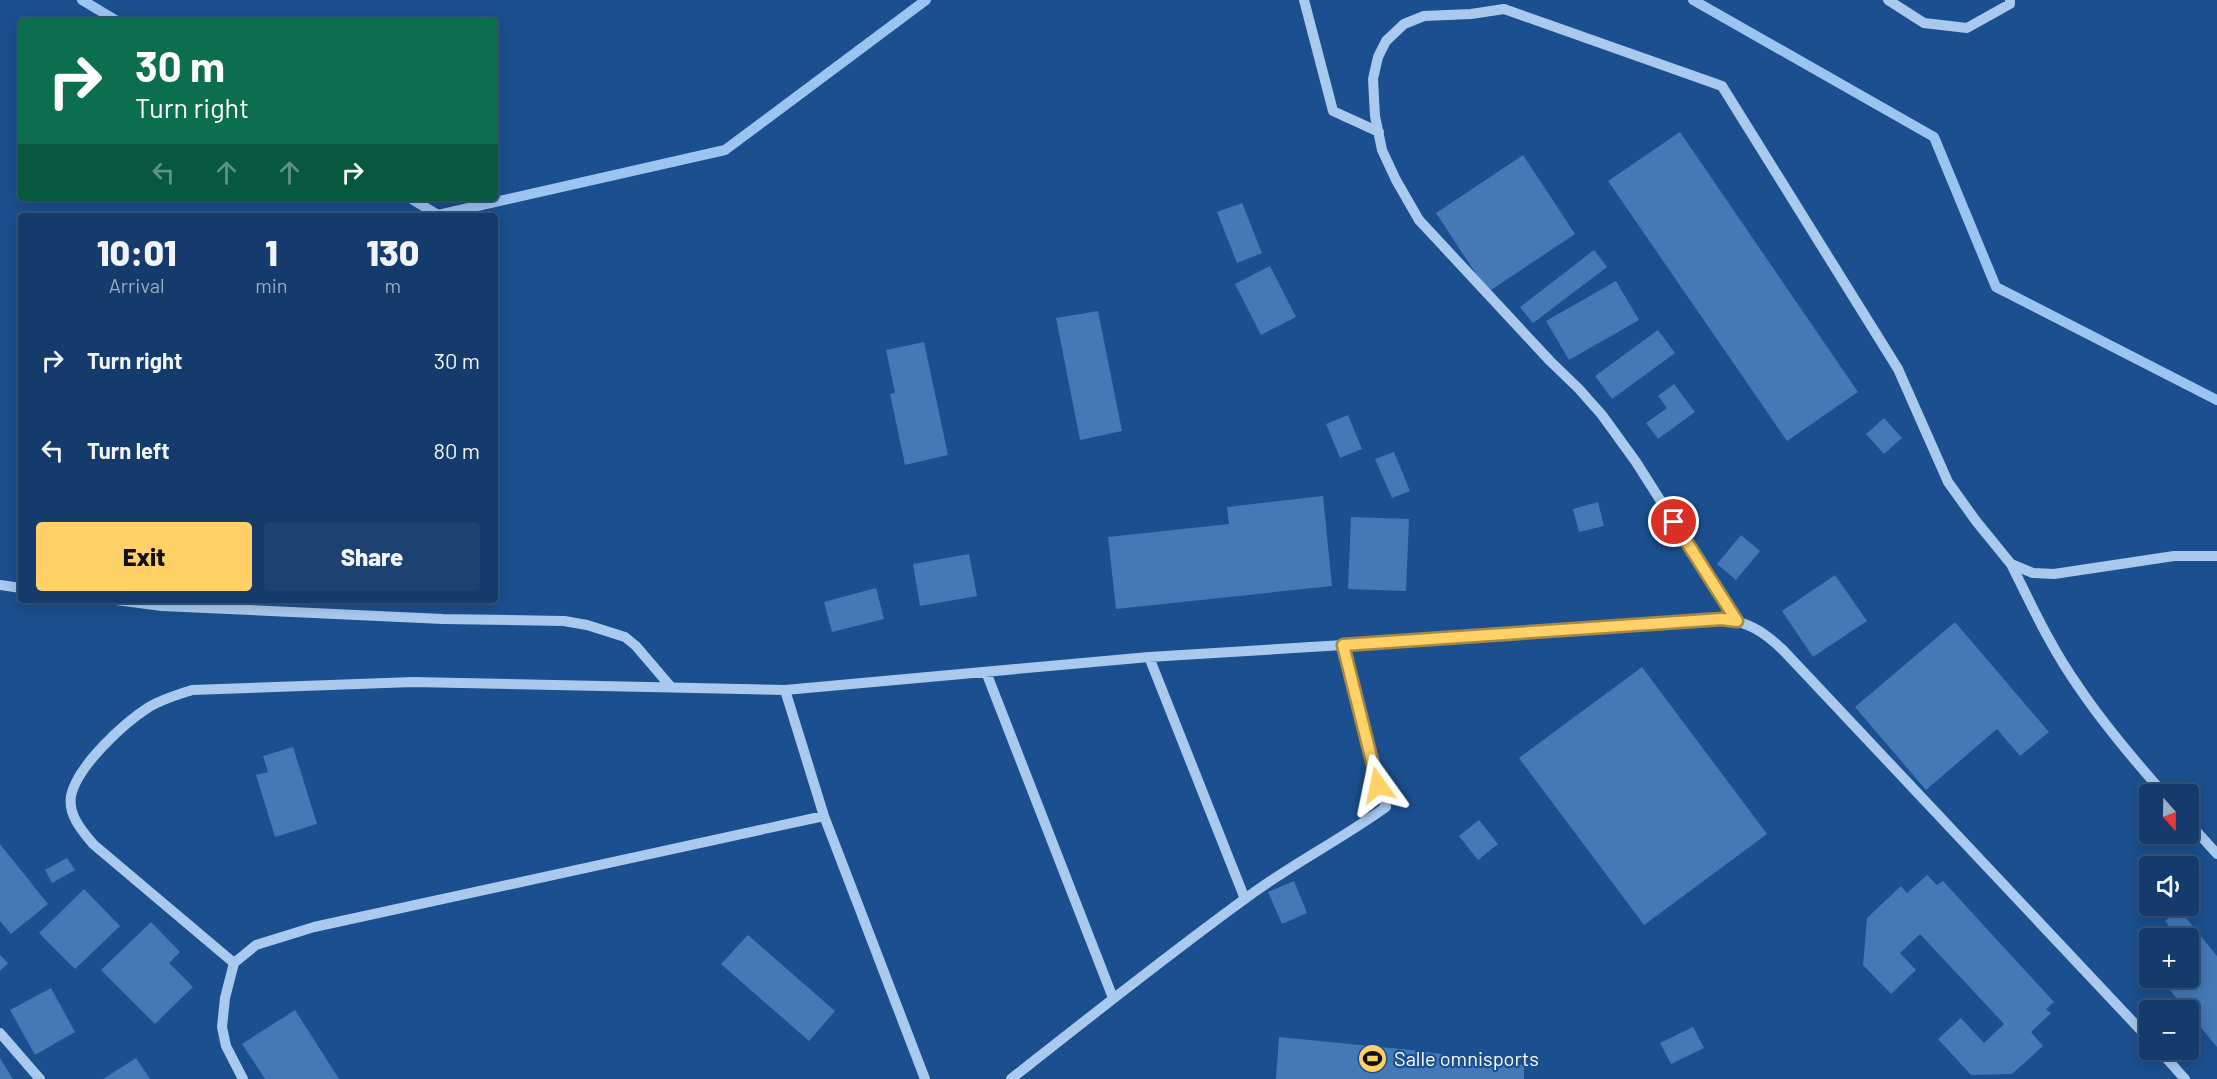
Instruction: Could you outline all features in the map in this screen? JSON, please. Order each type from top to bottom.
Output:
[{"type":"street","points":[[1304,0],[1333,111],[1379,132]]},
{"type":"street","points":[[1888,0],[1924,23],[1968,28],[2010,4],[2010,0]]},
{"type":"street","points":[[1737,621],[1636,462],[1602,415],[1419,220],[1396,180],[1382,150],[1375,116],[1373,79],[1378,57],[1386,41],[1404,24],[1424,16],[1471,14],[1503,9],[1722,86],[1898,369],[1948,482],[2011,564],[2049,640],[2077,686],[2130,756],[2155,784]]},
{"type":"street","points":[[2011,564],[2033,573],[2054,574],[2174,556],[2217,556]]},
{"type":"street","points":[[0,585],[18,588]]},
{"type":"street","points":[[139,603],[432,619],[575,623],[605,629],[625,637],[636,646],[671,687]]},
{"type":"street","points":[[234,963],[93,844],[81,830],[72,813],[71,797],[78,775],[118,731],[150,707],[172,696],[192,690],[413,682],[785,690],[1149,657],[1722,619],[1754,626],[1783,650],[2139,1028]]},
{"type":"street","points":[[1011,1079],[1113,998],[1245,899],[1386,807],[1378,785],[1343,645]]},
{"type":"street","points":[[1149,657],[1245,899]]},
{"type":"street","points":[[986,672],[1113,998]]},
{"type":"street","points":[[785,690],[824,816],[925,1079]]},
{"type":"street","points":[[243,1079],[226,1046],[222,1027],[225,998],[234,963],[256,945],[314,927],[824,816]]},
{"type":"street","points":[[2199,834],[2217,854]]},
{"type":"street","points":[[0,1033],[40,1079]]},
{"type":"street","points":[[2168,1060],[2185,1079]]},
{"type":"building","points":[[1680,132],[1858,392],[1787,441],[1608,181]]},
{"type":"building","points":[[1523,155],[1575,234],[1488,292],[1436,213]]},
{"type":"building","points":[[1242,203],[1262,253],[1237,263],[1217,212]]},
{"type":"building","points":[[1594,250],[1607,267],[1533,323],[1520,307]]},
{"type":"building","points":[[1270,266],[1296,317],[1261,335],[1235,284]]},
{"type":"building","points":[[1616,281],[1639,320],[1569,360],[1546,321]]},
{"type":"building","points":[[1098,311],[1122,431],[1080,440],[1056,318]]},
{"type":"building","points":[[1658,330],[1675,353],[1612,399],[1595,376]]},
{"type":"building","points":[[924,342],[948,455],[905,465],[890,394],[895,393],[886,350]]},
{"type":"building","points":[[1674,384],[1695,412],[1658,439],[1646,423],[1667,408],[1658,396]]},
{"type":"building","points":[[1348,415],[1362,449],[1340,458],[1326,424]]},
{"type":"building","points":[[1884,418],[1902,438],[1884,454],[1866,434]]},
{"type":"building","points":[[1394,452],[1410,491],[1392,498],[1375,459]]},
{"type":"building","points":[[1323,496],[1332,586],[1116,609],[1108,537],[1229,524],[1227,507]]},
{"type":"building","points":[[1598,502],[1604,526],[1579,532],[1573,509]]},
{"type":"building","points":[[1351,517],[1409,519],[1406,591],[1348,589]]},
{"type":"building","points":[[1741,535],[1760,551],[1736,580],[1717,564]]},
{"type":"building","points":[[969,554],[977,596],[920,606],[913,564]]},
{"type":"building","points":[[1835,575],[1867,621],[1813,657],[1782,611]]},
{"type":"building","points":[[876,588],[884,619],[832,632],[824,602]]},
{"type":"building","points":[[1955,622],[2049,732],[2020,756],[1997,729],[1926,790],[1855,707]]},
{"type":"building","points":[[1642,667],[1767,834],[1644,925],[1519,758]]},
{"type":"building","points":[[293,747],[317,824],[275,837],[256,775],[268,772],[263,756]]},
{"type":"building","points":[[1479,820],[1498,844],[1478,860],[1459,836]]},
{"type":"building","points":[[0,844],[48,904],[11,934],[0,921]]},
{"type":"building","points":[[67,858],[75,870],[52,883],[45,870]]},
{"type":"building","points":[[1927,875],[1937,885],[1943,881],[2054,1002],[2046,1009],[2051,1013],[2031,1032],[2043,1046],[2012,1074],[1971,1075],[1938,1039],[1961,1018],[1984,1043],[2004,1024],[1920,934],[1900,953],[1916,970],[1891,994],[1863,965],[1867,918],[1901,886],[1907,893]]},
{"type":"building","points":[[1294,881],[1307,913],[1282,924],[1268,892]]},
{"type":"building","points":[[84,889],[120,926],[75,969],[39,933]]},
{"type":"building","points":[[2171,916],[2185,916],[2194,928],[2167,928],[2169,926],[2165,921]]},
{"type":"building","points":[[151,922],[180,952],[169,963],[193,987],[155,1024],[101,970]]},
{"type":"building","points":[[2199,934],[2217,956],[2217,1047],[2199,1025],[2199,1000],[2178,1000],[2168,988],[2199,988]]},
{"type":"building","points":[[748,935],[835,1011],[809,1041],[721,964]]},
{"type":"building","points":[[0,955],[8,963],[0,971]]},
{"type":"building","points":[[51,988],[75,1032],[35,1055],[10,1010]]},
{"type":"building","points":[[295,1010],[339,1079],[265,1079],[242,1044]]},
{"type":"building","points":[[1693,1027],[1704,1048],[1671,1064],[1660,1043]]},
{"type":"building","name":"Salle omnisports","points":[[1279,1037],[1411,1050],[1524,1065],[1524,1079],[1276,1079]]},
{"type":"building","points":[[0,1058],[13,1079],[0,1079]]},
{"type":"building","points":[[136,1058],[150,1079],[103,1079]]},
{"type":"waterway","points":[[82,0],[112,18]]},
{"type":"waterway","points":[[447,213],[725,150],[926,0]]},
{"type":"waterway","points":[[1693,0],[1934,137],[1996,287],[2217,400]]},
{"type":"waterway","points":[[415,201],[435,213]]},
{"type":"place","name":"Salle omnisports","points":[[1373,1058]]},
{"type":"route","points":[[1378,785],[1369,741],[1343,645],[1722,619],[1737,621],[1674,522]]}]
